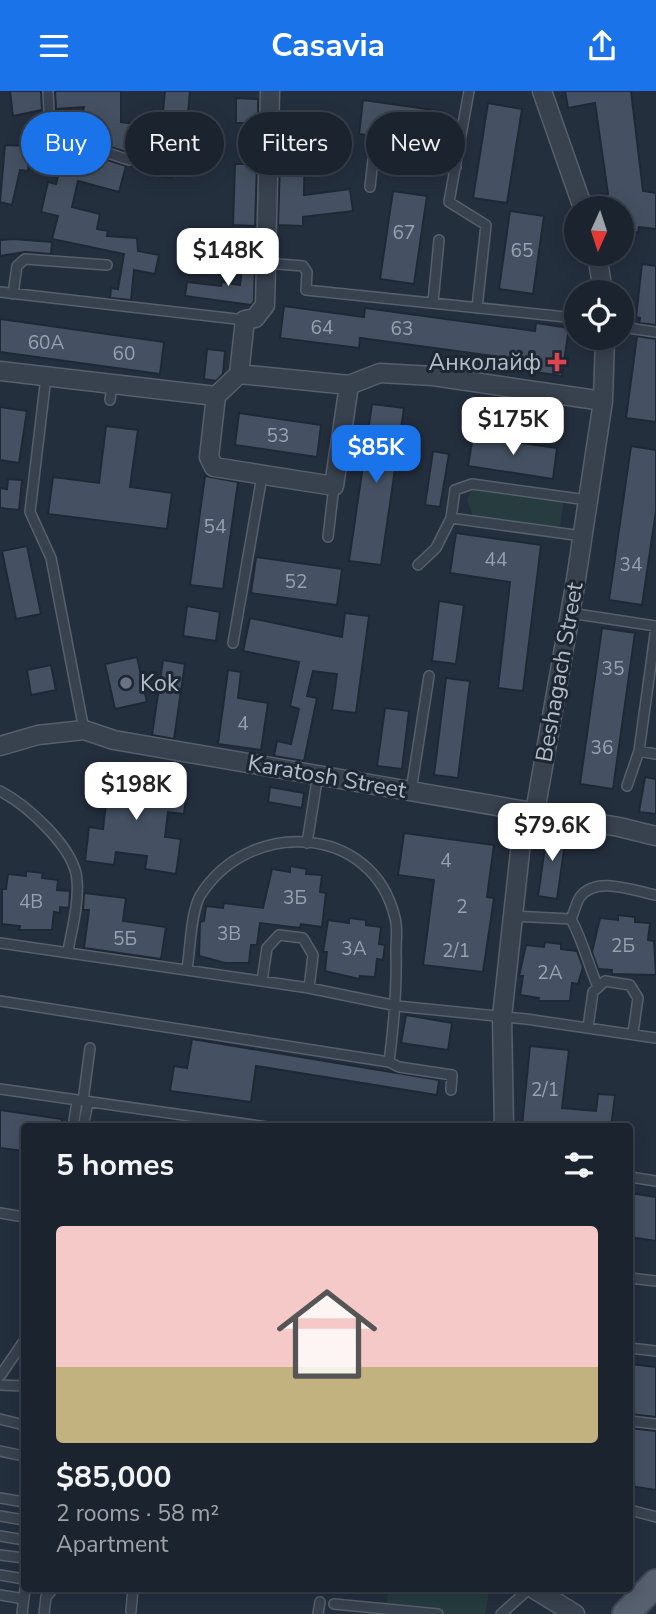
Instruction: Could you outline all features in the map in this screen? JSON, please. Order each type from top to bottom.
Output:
[{"type":"main road","points":[[626,1614],[656,1583]]},
{"type":"street","points":[[271,91],[265,305],[255,318],[244,320],[239,375],[216,396],[209,457],[214,467],[334,486],[349,385]]},
{"type":"street","points":[[542,91],[579,196]]},
{"type":"street","name":"Beshagach Street","points":[[504,1123],[502,1017],[523,824],[535,812],[570,613],[603,401],[605,350]]},
{"type":"street","points":[[0,371],[46,377],[111,393],[216,396]]},
{"type":"street","points":[[239,375],[349,385],[380,373],[433,376],[603,401]]},
{"type":"street","name":"Karatosh Street","points":[[0,746],[38,734],[84,730],[114,740],[535,812],[656,836]]},
{"type":"street","points":[[536,1592],[575,1614]]},
{"type":"lane","points":[[48,91],[50,134],[125,159]]},
{"type":"lane","points":[[465,114],[469,91]]},
{"type":"lane","points":[[370,187],[371,175]]},
{"type":"lane","points":[[454,175],[449,202],[486,225],[477,308]]},
{"type":"lane","points":[[433,302],[439,240]]},
{"type":"lane","points":[[13,294],[17,266],[25,259],[107,265]]},
{"type":"lane","points":[[266,263],[303,266],[307,272],[306,290],[564,317]]},
{"type":"lane","points":[[0,292],[244,320]]},
{"type":"lane","points":[[634,329],[656,332]]},
{"type":"lane","points":[[46,377],[30,512],[51,558],[84,730]]},
{"type":"lane","points":[[233,643],[262,476]]},
{"type":"lane","points":[[418,565],[436,548],[451,518],[454,490],[472,484],[587,500]]},
{"type":"lane","points":[[328,537],[334,486]]},
{"type":"lane","points":[[451,518],[582,536]]},
{"type":"lane","points":[[570,613],[656,626],[653,672],[639,751],[627,786]]},
{"type":"lane","points":[[411,791],[429,676]]},
{"type":"lane","points":[[639,751],[656,754]]},
{"type":"lane","points":[[307,843],[318,774]]},
{"type":"lane","points":[[0,791],[34,814],[72,860],[77,890],[68,951]]},
{"type":"lane","points":[[187,969],[197,899],[232,861],[267,843],[282,840],[333,848],[360,860],[377,877],[396,918],[397,1006],[388,1062]]},
{"type":"lane","points":[[571,919],[580,897],[592,888],[606,885],[656,895]]},
{"type":"lane","points":[[513,916],[571,919]]},
{"type":"lane","points":[[571,919],[585,944],[589,965],[598,987]]},
{"type":"lane","points":[[262,981],[267,948],[279,935],[303,938],[313,955],[309,988]]},
{"type":"lane","points":[[0,943],[309,988],[397,1006],[588,1027],[656,1038]]},
{"type":"lane","points":[[588,1027],[593,992],[605,981],[630,985],[638,998],[633,1033]]},
{"type":"lane","points":[[0,1001],[388,1062],[399,1067],[452,1075],[451,1090]]},
{"type":"lane","points":[[74,1121],[82,1101],[90,1048]]},
{"type":"lane","points":[[0,1089],[239,1123]]},
{"type":"lane","points":[[82,1101],[84,1122]]},
{"type":"lane","points":[[633,1177],[656,1181]]},
{"type":"lane","points":[[0,1213],[21,1216]]},
{"type":"lane","points":[[633,1278],[656,1281]]},
{"type":"lane","points":[[0,1376],[21,1345]]},
{"type":"lane","points":[[633,1348],[656,1351]]},
{"type":"lane","points":[[0,1385],[21,1386]]},
{"type":"lane","points":[[0,1419],[21,1424]]},
{"type":"lane","points":[[633,1421],[656,1424]]},
{"type":"lane","points":[[0,1451],[21,1454]]},
{"type":"lane","points":[[0,1499],[21,1501]]},
{"type":"lane","points":[[633,1511],[656,1517]]},
{"type":"lane","points":[[0,1516],[21,1520]]},
{"type":"lane","points":[[0,1536],[21,1540]]},
{"type":"lane","points":[[0,1555],[21,1558]]},
{"type":"lane","points":[[0,1575],[21,1578]]},
{"type":"lane","points":[[44,1614],[46,1597],[50,1592]]},
{"type":"lane","points":[[131,1611],[133,1592]]},
{"type":"lane","points":[[501,1614],[527,1592]]},
{"type":"lane","points":[[0,1595],[25,1594],[22,1614]]},
{"type":"lane","points":[[318,1614],[320,1602]]},
{"type":"lane","points":[[334,1604],[438,1614]]},
{"type":"green space","points":[[474,485],[564,497],[560,528],[473,516],[467,500]]},
{"type":"green space","points":[[388,1592],[489,1592],[485,1614],[386,1614]]},
{"type":"building","points":[[10,91],[41,91],[42,110],[21,112],[13,116]]},
{"type":"building","points":[[55,91],[121,91],[125,152],[111,147],[111,112],[83,112],[84,107],[56,109]]},
{"type":"building","points":[[165,91],[190,91],[188,112],[163,111]]},
{"type":"building","points":[[565,91],[631,91],[643,191],[656,193],[656,229],[639,227],[638,233],[634,231],[634,196],[600,196],[608,194],[595,103],[568,108]]},
{"type":"building","points":[[236,98],[258,99],[258,112],[238,112],[236,123]]},
{"type":"building","points":[[363,100],[441,111],[366,112],[366,135],[359,134]]},
{"type":"building","points":[[488,103],[522,109],[507,203],[473,198]]},
{"type":"building","points":[[5,145],[21,146],[21,170],[12,205],[0,202]]},
{"type":"building","points":[[111,161],[125,166],[119,192],[78,181],[72,207],[100,214],[97,229],[108,231],[107,236],[137,238],[138,251],[159,255],[155,274],[134,270],[131,300],[110,298],[111,288],[118,289],[124,254],[52,239],[58,216],[41,212],[48,182],[56,184],[58,175],[111,175]]},
{"type":"building","points":[[235,164],[238,164],[238,175],[257,175],[255,226],[233,225]]},
{"type":"building","points":[[148,175],[172,175],[172,178]]},
{"type":"building","points":[[280,175],[304,175],[304,195],[350,189],[353,211],[303,217],[303,226],[278,225]]},
{"type":"building","points":[[393,191],[427,196],[414,284],[380,279]]},
{"type":"building","points":[[510,211],[544,216],[533,294],[499,289]]},
{"type":"building","points":[[0,240],[52,242],[51,254],[25,252],[0,256]]},
{"type":"building","points":[[243,260],[255,262],[254,301],[251,305],[185,296],[187,282],[240,285]]},
{"type":"building","points":[[642,264],[656,266],[656,325],[639,323],[640,318],[636,317]]},
{"type":"building","points":[[284,306],[364,317],[365,308],[535,331],[536,323],[564,327],[566,350],[562,376],[529,371],[530,361],[360,338],[359,348],[280,338]]},
{"type":"building","points":[[0,319],[164,342],[160,374],[0,352]]},
{"type":"building","points":[[637,336],[656,339],[656,422],[626,418]]},
{"type":"building","points":[[207,349],[225,351],[223,374],[216,381],[204,379]]},
{"type":"building","points":[[372,404],[404,408],[381,565],[349,561]]},
{"type":"building","points":[[0,407],[27,411],[19,463],[0,460]]},
{"type":"building","points":[[239,413],[321,425],[317,457],[235,445]]},
{"type":"building","points":[[106,426],[138,430],[130,487],[172,493],[167,529],[48,514],[53,477],[99,483]]},
{"type":"building","points":[[473,436],[557,448],[553,479],[468,466]]},
{"type":"building","points":[[631,446],[656,450],[656,511],[642,605],[609,600]]},
{"type":"building","points":[[433,451],[449,454],[440,507],[425,505]]},
{"type":"building","points":[[205,476],[238,482],[223,589],[190,585]]},
{"type":"building","points":[[8,479],[22,480],[19,510],[0,508],[0,488],[7,489]]},
{"type":"building","points":[[456,533],[541,545],[523,691],[498,688],[510,582],[450,573]]},
{"type":"building","points":[[27,546],[41,614],[16,619],[2,551]]},
{"type":"building","points":[[256,557],[342,569],[337,605],[251,593]]},
{"type":"building","points":[[439,601],[464,605],[456,664],[432,661]]},
{"type":"building","points":[[187,606],[220,612],[216,641],[183,636]]},
{"type":"building","points":[[345,613],[369,616],[356,713],[332,710],[337,674],[313,671],[307,696],[317,698],[304,761],[274,756],[277,741],[291,744],[299,709],[290,706],[299,662],[243,651],[250,618],[342,637]]},
{"type":"building","points":[[602,628],[635,633],[613,789],[580,784]]},
{"type":"building","name":"Kok","points":[[137,657],[147,702],[115,709],[105,664]]},
{"type":"building","points":[[163,660],[185,664],[174,739],[152,735]]},
{"type":"building","points":[[51,665],[56,690],[31,695],[27,670]]},
{"type":"building","points":[[228,670],[241,672],[238,698],[268,703],[261,750],[218,744]]},
{"type":"building","points":[[446,678],[470,681],[458,778],[434,775]]},
{"type":"building","points":[[385,708],[409,711],[402,769],[377,766]]},
{"type":"building","points":[[97,771],[126,774],[125,788],[156,792],[158,779],[188,783],[184,814],[168,812],[165,837],[181,839],[176,874],[145,869],[147,856],[116,852],[114,865],[85,861],[89,827],[103,829],[106,803],[93,802]]},
{"type":"building","points":[[645,777],[656,779],[656,814],[639,812]]},
{"type":"building","points":[[270,787],[304,793],[302,808],[268,802]]},
{"type":"building","points":[[548,826],[567,830],[557,899],[538,896]]},
{"type":"building","points":[[404,833],[494,845],[487,897],[494,898],[483,972],[423,965],[434,880],[398,875]]},
{"type":"building","points":[[290,866],[307,869],[306,874],[322,875],[320,892],[326,893],[322,927],[301,924],[300,928],[260,923],[257,945],[251,945],[249,963],[225,963],[199,956],[200,922],[204,921],[206,906],[223,908],[224,903],[263,908],[272,869],[290,872]]},
{"type":"building","points":[[26,871],[43,873],[42,878],[58,880],[57,890],[70,891],[69,908],[60,907],[60,913],[54,912],[52,930],[19,930],[20,926],[2,924],[2,889],[6,889],[8,874],[26,876]]},
{"type":"building","points":[[84,893],[126,898],[123,921],[166,927],[161,959],[84,948],[89,910],[83,910]]},
{"type":"building","points":[[618,915],[635,917],[635,922],[650,923],[648,940],[654,941],[656,975],[612,974],[612,970],[598,969],[592,952],[600,918],[618,920]]},
{"type":"building","points":[[349,918],[366,920],[366,925],[381,927],[379,944],[385,945],[383,960],[377,959],[375,977],[360,976],[359,979],[325,971],[327,952],[323,952],[328,920],[349,923]]},
{"type":"building","points":[[545,942],[561,944],[561,949],[577,951],[583,967],[578,984],[572,983],[570,1001],[538,1001],[539,998],[520,995],[523,976],[519,976],[526,945],[544,947]]},
{"type":"building","points":[[406,1015],[452,1023],[448,1050],[401,1043]]},
{"type":"building","points":[[192,1039],[439,1080],[437,1095],[256,1066],[251,1102],[170,1091],[174,1066],[187,1068]]},
{"type":"building","points":[[530,1046],[569,1050],[562,1108],[596,1111],[598,1094],[615,1095],[612,1123],[522,1123]]},
{"type":"building","points":[[0,1110],[62,1119],[62,1123],[21,1123],[21,1151],[0,1148]]},
{"type":"building","points":[[633,1193],[656,1197],[656,1241],[633,1237]]},
{"type":"building","points":[[633,1364],[656,1367],[656,1417],[633,1414]]},
{"type":"building","points":[[633,1428],[656,1431],[656,1490],[633,1486]]},
{"type":"place","name":"Анколайф","points":[[557,362]]},
{"type":"place","name":"Kok","points":[[126,683]]}]
